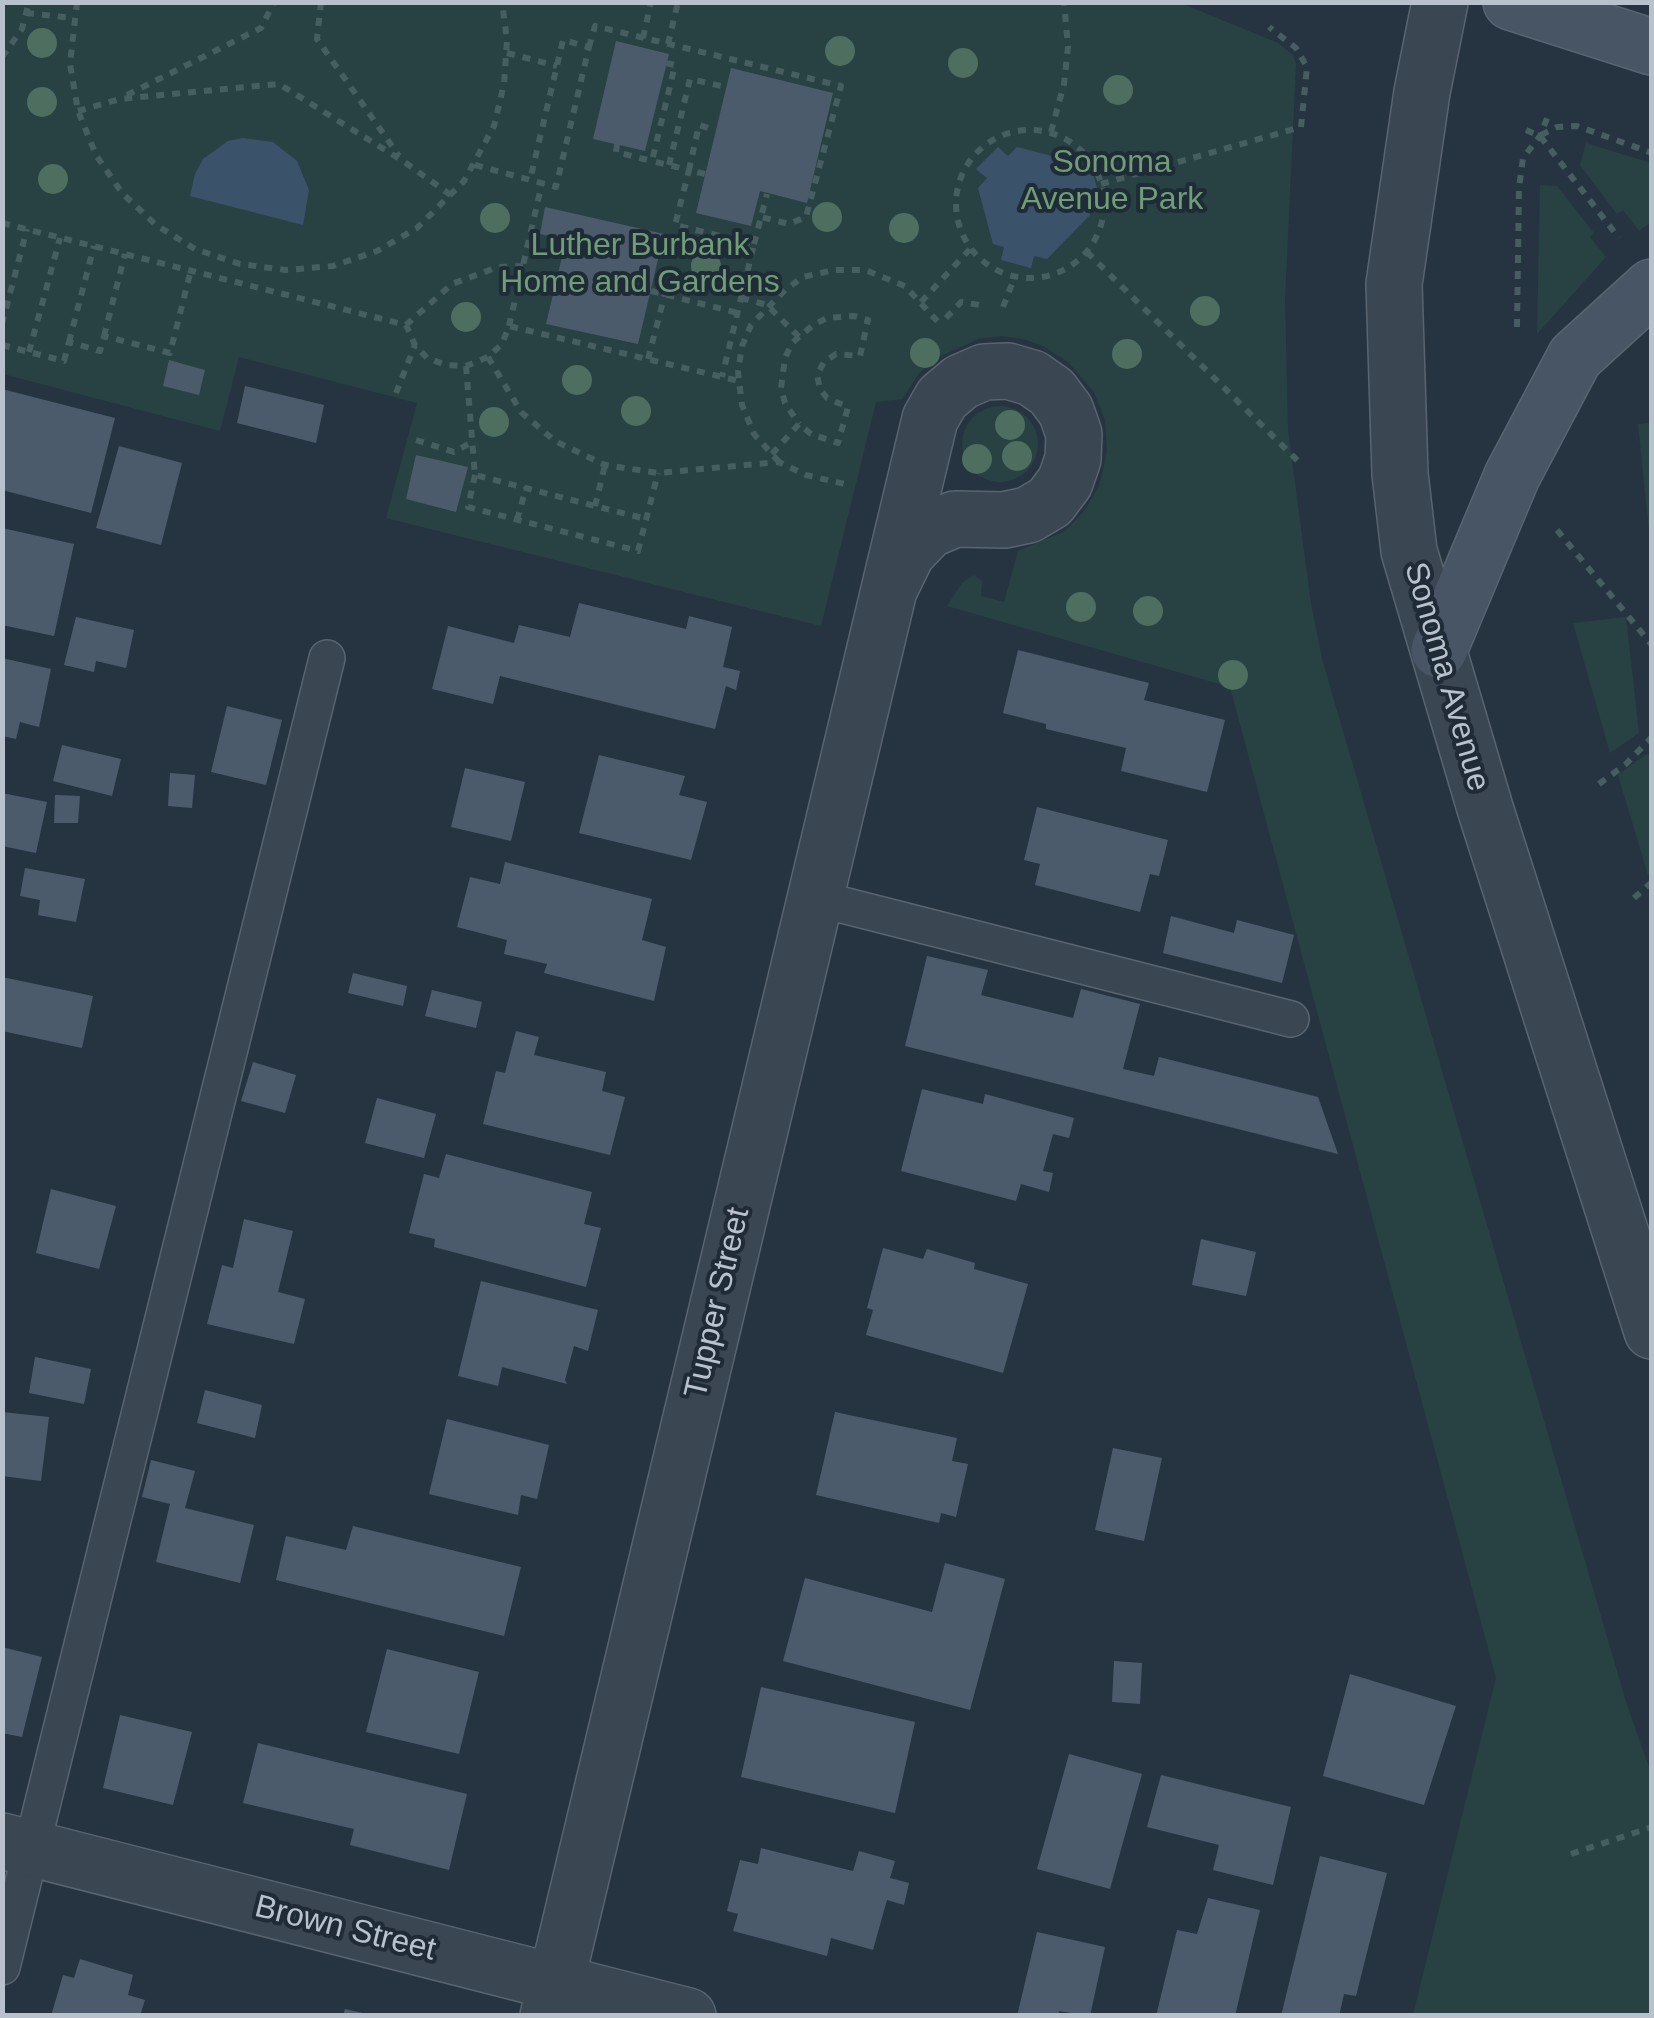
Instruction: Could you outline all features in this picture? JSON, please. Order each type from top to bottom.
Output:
[{"type":"main road","points":[[1511,2],[1652,46]]},
{"type":"main road","points":[[1440,650],[1512,476],[1574,357],[1637,265]]},
{"type":"street","name":"Sonoma Avenue","points":[[1440,2],[1422,92],[1394,284],[1400,474],[1408,551],[1485,808],[1652,1330]]},
{"type":"street","name":"Tupper Street","points":[[552,1999],[888,590]]},
{"type":"street","name":"Brown Street","points":[[17,1845],[552,1999],[688,2016]]},
{"type":"lane","points":[[2,1967],[17,1845],[327,658]]},
{"type":"lane","points":[[815,898],[1291,1019]]},
{"type":"path","points":[[2,57],[22,29],[29,2]]},
{"type":"path","points":[[77,2],[70,64],[78,111],[96,155],[133,204],[156,225],[195,249],[240,264],[286,270],[333,266],[376,251],[417,228],[452,196],[475,165],[494,126],[504,84],[502,2]]},
{"type":"path","points":[[120,99],[261,28],[274,2]]},
{"type":"path","points":[[320,2],[318,39],[403,161]]},
{"type":"path","points":[[643,38],[651,2]]},
{"type":"path","points":[[668,44],[678,2]]},
{"type":"path","points":[[1050,132],[1064,84],[1068,48],[1064,2]]},
{"type":"path","points":[[26,14],[73,18]]},
{"type":"path","points":[[475,165],[556,187],[594,26],[809,82],[840,86],[806,217],[790,224],[760,218]]},
{"type":"path","points":[[1101,184],[1301,127],[1307,67],[1296,48],[1270,27]]},
{"type":"path","points":[[530,180],[563,40],[589,47]]},
{"type":"path","points":[[506,53],[557,66]]},
{"type":"path","points":[[652,161],[675,65],[666,63]]},
{"type":"path","points":[[669,165],[690,78],[726,87]]},
{"type":"path","points":[[78,111],[120,99],[279,84],[452,196]]},
{"type":"path","points":[[1517,334],[1523,158],[1540,136],[1548,116]]},
{"type":"path","points":[[715,130],[699,126],[675,225],[754,244]]},
{"type":"path","points":[[1540,136],[1557,127],[1577,126],[1652,153]]},
{"type":"path","points":[[1021,130],[1050,132],[1080,150],[1093,165],[1101,184],[1101,226],[1087,252],[1063,271],[1044,277],[1006,274],[984,262],[971,248],[958,221],[956,196],[963,172],[978,152],[997,138],[1021,130]]},
{"type":"path","points":[[1526,130],[1540,136],[1637,265]]},
{"type":"path","points":[[617,144],[616,152],[705,174]]},
{"type":"path","points":[[406,325],[415,346],[427,358],[446,365],[466,366],[488,357],[502,344],[510,326],[542,183]]},
{"type":"path","points":[[722,376],[767,194]]},
{"type":"path","points":[[2,223],[406,325]]},
{"type":"path","points":[[2,324],[27,229]]},
{"type":"path","points":[[29,352],[60,238]]},
{"type":"path","points":[[2,345],[64,360],[94,246]]},
{"type":"path","points":[[921,302],[971,248]]},
{"type":"path","points":[[1087,252],[1300,463]]},
{"type":"path","points":[[68,342],[100,351],[126,254]]},
{"type":"path","points":[[406,325],[452,284],[498,267],[523,266]]},
{"type":"path","points":[[104,336],[170,353],[191,270]]},
{"type":"path","points":[[856,487],[806,475],[779,462],[754,434],[742,405],[738,381],[742,346],[751,325],[767,305],[803,278],[834,270],[866,270],[905,286],[940,325],[961,302],[1002,308],[1015,276]]},
{"type":"path","points":[[650,291],[738,313]]},
{"type":"path","points":[[648,360],[665,294]]},
{"type":"path","points":[[741,298],[767,305],[798,336]]},
{"type":"path","points":[[854,316],[868,320],[860,356],[836,354],[824,362],[818,375],[820,390],[827,398],[848,407],[838,443],[810,434],[799,424],[785,403],[782,388],[784,358],[798,336],[827,318],[854,316]]},
{"type":"path","points":[[510,326],[738,381]]},
{"type":"path","points":[[396,393],[415,346]]},
{"type":"path","points":[[488,357],[522,412],[555,441],[604,465],[658,473],[779,462]]},
{"type":"path","points":[[466,366],[476,475],[468,507],[638,551],[658,473]]},
{"type":"path","points":[[772,454],[799,424]]},
{"type":"path","points":[[416,440],[454,452],[472,442]]},
{"type":"path","points":[[595,506],[604,465]]},
{"type":"path","points":[[476,475],[646,519]]},
{"type":"path","points":[[517,520],[526,488]]},
{"type":"path","points":[[1552,525],[1652,645]]},
{"type":"path","points":[[1599,784],[1652,737]]},
{"type":"path","points":[[1634,898],[1652,882]]},
{"type":"path","points":[[1571,1854],[1652,1827]]},
{"type":"green space","points":[[1178,2],[1278,43],[1293,55],[1296,64],[1285,298],[1288,430],[1311,604],[1322,659],[1626,1702],[1651,1773],[1651,2015],[1413,2015],[1496,1678],[1230,687],[947,606],[962,583],[974,575],[982,581],[981,596],[1004,602],[1018,551],[1065,531],[1085,510],[1099,486],[1107,452],[1105,420],[1094,392],[1068,362],[1023,339],[978,339],[935,359],[920,372],[902,399],[876,402],[821,626],[386,518],[417,403],[239,357],[220,431],[3,374],[2,3]]},
{"type":"green space","points":[[1586,143],[1651,163],[1651,222],[1639,231],[1623,210],[1617,214],[1580,165]]},
{"type":"green space","points":[[1540,185],[1557,186],[1594,233],[1590,237],[1606,257],[1537,334]]},
{"type":"green space","points":[[1000,406],[1027,417],[1038,444],[1027,471],[1000,482],[973,471],[962,444],[973,417]]},
{"type":"green space","points":[[1652,423],[1651,551],[1638,424]]},
{"type":"green space","points":[[1626,617],[1639,733],[1610,753],[1573,623]]},
{"type":"green space","points":[[1651,754],[1652,872],[1648,875],[1618,775]]},
{"type":"water","points":[[243,138],[273,142],[297,161],[309,190],[303,225],[190,196],[203,159],[228,141]]},
{"type":"water","points":[[998,147],[1008,156],[1017,147],[1075,162],[1079,174],[1092,170],[1100,199],[1087,203],[1090,215],[1047,259],[1034,256],[1031,268],[1001,260],[1004,247],[993,244],[978,188],[987,178],[976,169]]},
{"type":"building","points":[[616,41],[669,54],[645,151],[593,139]]},
{"type":"building","points":[[731,68],[833,93],[807,203],[760,191],[751,226],[696,213]]},
{"type":"building","points":[[545,207],[664,234],[638,344],[546,324],[566,240],[540,234]]},
{"type":"building","points":[[169,360],[205,370],[199,395],[163,386]]},
{"type":"building","points":[[245,386],[324,405],[316,443],[237,423]]},
{"type":"building","points":[[2,389],[115,418],[91,513],[2,490]]},
{"type":"building","points":[[119,446],[182,463],[161,545],[96,528]]},
{"type":"building","points":[[416,455],[468,467],[456,512],[406,499]]},
{"type":"building","points":[[2,528],[74,544],[54,636],[2,625]]},
{"type":"building","points":[[579,603],[686,629],[689,616],[732,627],[723,667],[740,671],[736,690],[726,686],[715,729],[500,676],[493,704],[432,689],[448,626],[514,643],[519,625],[570,637]]},
{"type":"building","points":[[76,617],[134,630],[126,668],[96,661],[94,672],[64,665]]},
{"type":"building","points":[[1018,650],[1149,683],[1144,700],[1225,720],[1207,792],[1121,771],[1126,748],[1046,729],[1046,724],[1003,713]]},
{"type":"building","points":[[2,658],[51,669],[39,727],[20,722],[16,739],[2,736]]},
{"type":"building","points":[[227,706],[282,720],[266,785],[211,772]]},
{"type":"building","points":[[62,745],[121,759],[112,796],[53,781]]},
{"type":"building","points":[[599,755],[685,776],[679,795],[707,802],[691,860],[579,833]]},
{"type":"building","points":[[465,768],[525,782],[511,841],[451,827]]},
{"type":"building","points":[[170,773],[195,775],[192,808],[168,806]]},
{"type":"building","points":[[2,793],[47,802],[36,853],[2,846]]},
{"type":"building","points":[[55,795],[80,796],[78,823],[54,823]]},
{"type":"building","points":[[1037,807],[1168,840],[1159,876],[1150,874],[1140,912],[1035,885],[1040,864],[1024,860]]},
{"type":"building","points":[[505,862],[652,899],[642,940],[666,947],[654,1001],[544,973],[547,964],[504,954],[507,940],[457,927],[470,877],[500,884]]},
{"type":"building","points":[[25,868],[85,879],[76,922],[38,915],[40,900],[20,896]]},
{"type":"building","points":[[1171,916],[1234,933],[1237,920],[1294,935],[1282,983],[1163,953]]},
{"type":"building","points":[[927,956],[988,970],[981,995],[1073,1018],[1081,989],[1140,1004],[1123,1069],[1154,1076],[1159,1057],[1318,1097],[1338,1154],[905,1046]]},
{"type":"building","points":[[353,973],[407,986],[403,1006],[348,993]]},
{"type":"building","points":[[2,977],[93,996],[82,1048],[2,1031]]},
{"type":"building","points":[[432,990],[482,1002],[476,1028],[425,1016]]},
{"type":"building","points":[[516,1031],[539,1037],[534,1055],[606,1072],[602,1091],[625,1097],[610,1155],[483,1124],[496,1071],[505,1073]]},
{"type":"building","points":[[253,1062],[296,1075],[285,1113],[241,1101]]},
{"type":"building","points":[[922,1089],[983,1104],[985,1094],[1074,1118],[1069,1138],[1053,1134],[1043,1171],[1053,1173],[1049,1192],[1021,1184],[1016,1201],[901,1171]]},
{"type":"building","points":[[377,1098],[436,1114],[424,1158],[365,1143]]},
{"type":"building","points":[[446,1154],[592,1192],[584,1224],[601,1228],[586,1287],[434,1247],[435,1239],[409,1233],[424,1174],[439,1178]]},
{"type":"building","points":[[51,1189],[116,1206],[99,1269],[36,1253]]},
{"type":"building","points":[[244,1219],[293,1231],[278,1292],[305,1299],[294,1344],[207,1324],[222,1265],[233,1268]]},
{"type":"building","points":[[1201,1239],[1256,1252],[1246,1296],[1192,1285]]},
{"type":"building","points":[[883,1248],[923,1259],[927,1249],[975,1263],[974,1269],[1028,1284],[1003,1373],[866,1335],[873,1310],[867,1308]]},
{"type":"building","points":[[481,1281],[598,1310],[588,1351],[574,1346],[567,1384],[502,1367],[498,1386],[458,1376]]},
{"type":"building","points":[[35,1357],[91,1369],[84,1404],[29,1393]]},
{"type":"building","points":[[205,1390],[262,1405],[255,1438],[197,1423]]},
{"type":"building","points":[[2,1412],[49,1417],[41,1481],[2,1476]]},
{"type":"building","points":[[835,1412],[957,1438],[952,1461],[968,1464],[956,1517],[941,1513],[939,1523],[816,1495]]},
{"type":"building","points":[[447,1419],[549,1445],[537,1499],[521,1495],[518,1515],[429,1494]]},
{"type":"building","points":[[1113,1448],[1162,1458],[1144,1541],[1095,1530]]},
{"type":"building","points":[[151,1460],[195,1471],[185,1508],[254,1525],[240,1583],[156,1562],[170,1504],[142,1497]]},
{"type":"building","points":[[353,1526],[521,1567],[504,1636],[276,1580],[286,1536],[346,1550]]},
{"type":"building","points":[[945,1563],[1005,1579],[970,1710],[783,1661],[805,1578],[932,1612]]},
{"type":"building","points":[[2,1647],[42,1657],[22,1737],[2,1733]]},
{"type":"building","points":[[387,1649],[479,1672],[459,1754],[366,1732]]},
{"type":"building","points":[[1114,1661],[1142,1663],[1140,1704],[1112,1702]]},
{"type":"building","points":[[1350,1674],[1456,1706],[1424,1805],[1323,1776]]},
{"type":"building","points":[[761,1687],[915,1722],[895,1813],[741,1777]]},
{"type":"building","points":[[120,1715],[192,1732],[173,1805],[103,1788]]},
{"type":"building","points":[[258,1743],[467,1794],[449,1870],[350,1845],[354,1829],[243,1803]]},
{"type":"building","points":[[1069,1754],[1142,1774],[1110,1889],[1037,1869]]},
{"type":"building","points":[[1161,1775],[1291,1807],[1273,1885],[1213,1870],[1219,1845],[1147,1827]]},
{"type":"building","points":[[761,1848],[853,1871],[859,1851],[895,1861],[890,1878],[909,1883],[904,1905],[887,1900],[873,1950],[831,1938],[827,1956],[733,1931],[738,1914],[727,1911],[740,1860],[758,1864]]},
{"type":"building","points":[[1320,1856],[1387,1873],[1356,1996],[1344,1994],[1339,2016],[1281,2016]]},
{"type":"building","points":[[1208,1898],[1260,1910],[1235,2016],[1156,2016],[1177,1930],[1197,1934]]},
{"type":"building","points":[[1037,1932],[1105,1947],[1090,2016],[1059,2011],[1058,2016],[1017,2016]]},
{"type":"building","points":[[80,1959],[133,1975],[128,1995],[145,2000],[140,2016],[51,2016],[63,1975],[74,1978]]},
{"type":"building","points":[[345,2009],[367,2014],[367,2016],[343,2016]]},
{"type":"park label","name":"Sonoma Avenue Park","points":[[1112,182]]},
{"type":"park label","name":"Luther Burbank Home and Gardens","points":[[640,264]]}]
